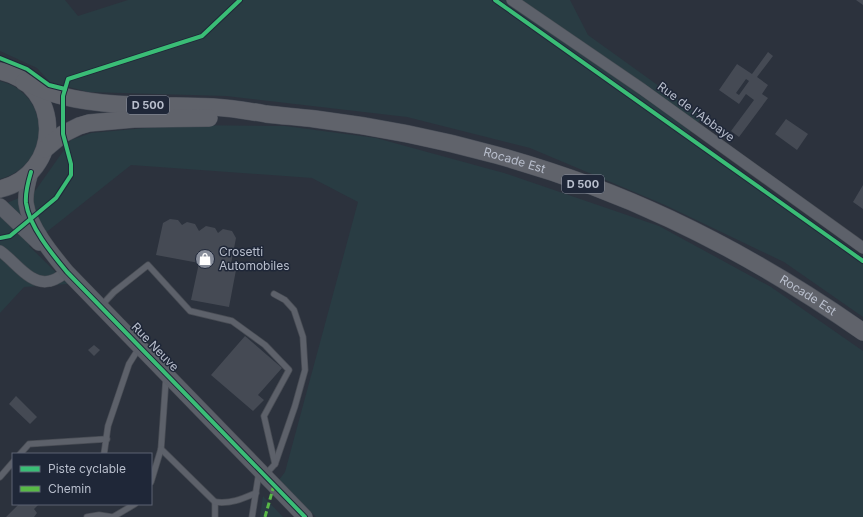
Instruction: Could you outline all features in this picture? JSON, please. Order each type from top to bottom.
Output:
[{"type":"main road","points":[[0,189],[14,184],[31,172],[39,162],[45,149],[48,136],[46,116],[38,97],[24,82],[1,71]]},
{"type":"main road","name":"D 500","points":[[24,82],[58,95],[82,100],[151,105],[215,107],[273,115]]},
{"type":"main road","name":"D 500","points":[[45,149],[70,130],[95,123],[134,119],[213,118],[273,115]]},
{"type":"main road","name":"Rocade Est","points":[[273,115],[326,120],[424,137],[481,151],[581,183],[630,202],[712,240],[788,282],[863,332]]},
{"type":"street","name":"Rue de l'Abbaye","points":[[512,0],[642,90],[863,248]]},
{"type":"street","name":"Rue Neuve","points":[[31,172],[26,196],[28,210],[34,224],[55,258]]},
{"type":"street","name":"Rue Neuve","points":[[0,206],[55,258],[305,517]]},
{"type":"street","points":[[0,251],[25,273],[38,280],[50,282],[67,272]]},
{"type":"lane","points":[[101,307],[114,292],[148,265],[190,311],[232,321],[265,344],[289,370],[264,416],[275,464]]},
{"type":"lane","points":[[252,517],[256,493],[262,473],[275,464],[296,406],[305,370],[302,337],[294,310],[285,300],[274,294]]},
{"type":"lane","points":[[104,453],[108,426],[129,364],[140,346]]},
{"type":"lane","points":[[152,479],[161,449],[167,374]]},
{"type":"lane","points":[[21,453],[29,444],[106,439]]},
{"type":"lane","points":[[161,449],[215,502],[225,504],[237,502],[256,493]]},
{"type":"lane","points":[[0,477],[12,463]]},
{"type":"lane","points":[[215,502],[215,517]]},
{"type":"lane","points":[[87,517],[99,515],[112,517],[133,505]]},
{"type":"shaded area","points":[[0,0],[65,0],[78,16],[128,0],[570,0],[588,35],[702,117],[689,134],[863,257],[863,317],[784,262],[665,205],[530,148],[407,117],[226,96],[88,92],[50,82],[37,68],[0,51]]},
{"type":"shaded area","points":[[0,81],[17,88],[29,100],[37,114],[39,130],[37,145],[29,160],[17,171],[0,179]]},
{"type":"shaded area","points":[[178,125],[285,126],[376,138],[504,173],[659,226],[771,287],[863,351],[863,517],[316,517],[279,480],[285,472],[358,202],[312,178],[131,165],[29,246],[68,284],[24,287],[0,313],[0,206],[35,191],[71,140],[91,133]]},
{"type":"shaded area","points":[[263,496],[283,517],[260,517]]},
{"type":"building","points":[[856,0],[863,0],[863,5]]},
{"type":"building","points":[[768,52],[773,56],[757,77],[768,85],[762,94],[768,98],[739,137],[731,131],[754,100],[746,94],[739,104],[719,90],[737,64],[752,74]],"holes":[[[746,79],[749,81],[739,95],[736,93]]]},
{"type":"building","points":[[786,119],[808,134],[797,150],[775,134]]},
{"type":"building","points":[[863,185],[863,209],[853,202]]},
{"type":"building","name":"Crosetti Automobiles","points":[[170,219],[178,220],[182,225],[187,222],[195,224],[199,231],[206,226],[215,228],[218,233],[223,229],[232,231],[236,238],[230,269],[236,270],[229,307],[191,300],[199,263],[156,255],[163,223]]},
{"type":"building","points":[[245,336],[282,368],[258,395],[264,400],[253,411],[211,375]]},
{"type":"building","points":[[94,345],[100,350],[94,356],[88,350]]},
{"type":"building","points":[[16,396],[37,417],[30,424],[9,404]]},
{"type":"building","points":[[18,505],[38,505],[34,509],[37,513],[34,517],[6,517]]},
{"type":"marked path","points":[[265,517],[274,485]]},
{"type":"cycle path","points":[[0,238],[10,236],[56,198],[71,175],[71,164],[63,134],[63,96],[68,79],[202,36],[240,0]]},
{"type":"cycle path","points":[[495,0],[863,261]]},
{"type":"cycle path","points":[[0,58],[27,69],[49,85],[65,89]]},
{"type":"cycle path","points":[[31,172],[26,195],[28,212],[36,230],[55,257],[67,272],[305,517]]},
{"type":"place","name":"Crosetti Automobiles","points":[[205,259]]}]
